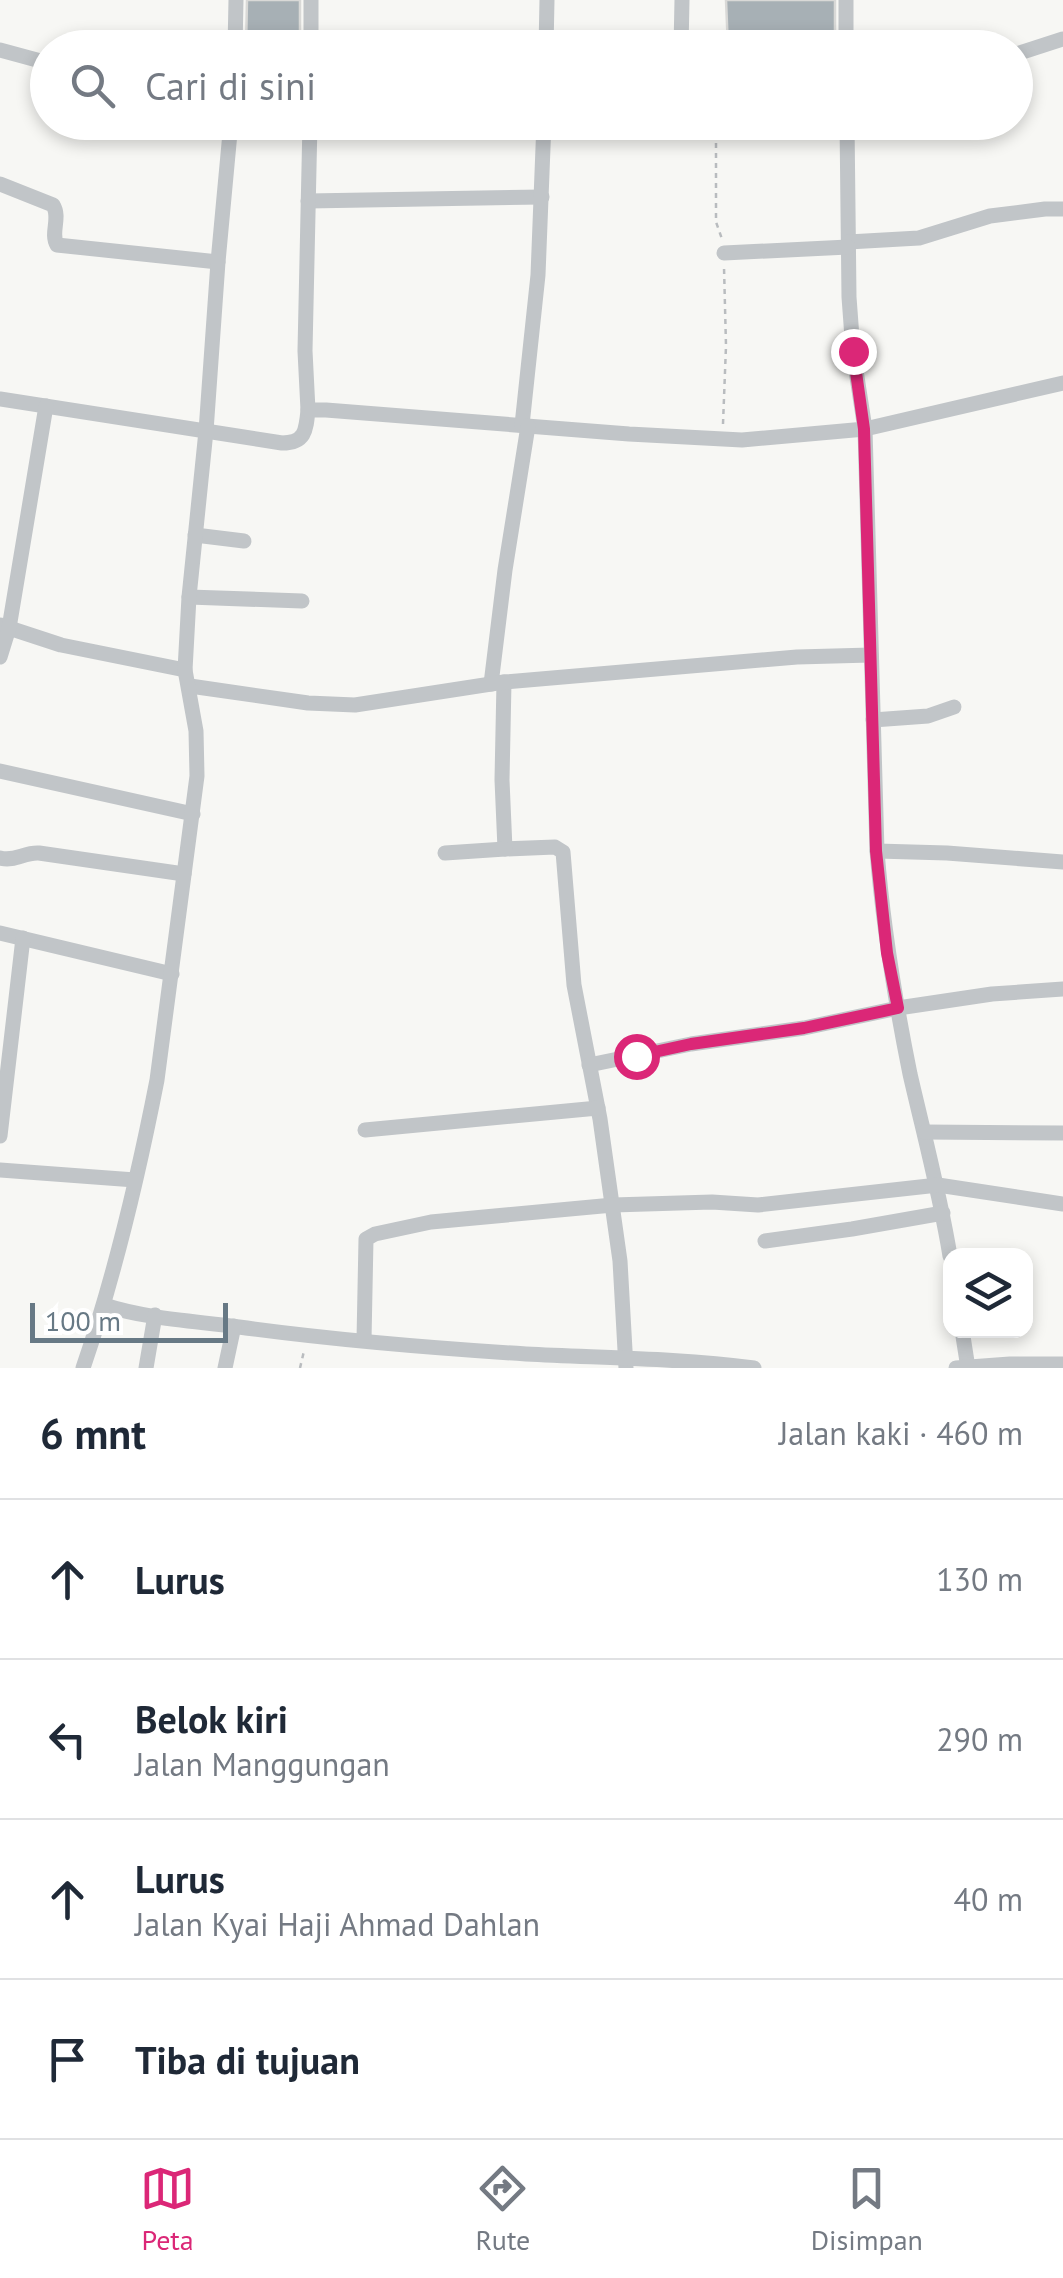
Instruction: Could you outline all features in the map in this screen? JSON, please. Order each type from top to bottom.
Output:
[{"type":"street","points":[[236,0],[236,30]]},
{"type":"street","points":[[311,0],[311,30]]},
{"type":"street","points":[[547,30],[548,0]]},
{"type":"street","points":[[681,30],[682,0]]},
{"type":"street","points":[[846,0],[846,30]]},
{"type":"street","points":[[1033,49],[1063,40]]},
{"type":"street","points":[[0,50],[30,59]]},
{"type":"street","points":[[83,1368],[104,1305],[157,1080],[193,814],[198,752],[187,678],[189,597],[229,140]]},
{"type":"street","points":[[0,399],[290,443],[300,440],[308,410],[305,352],[310,140]]},
{"type":"street","points":[[505,849],[498,683],[505,570],[525,426],[538,275],[544,140]]},
{"type":"street","points":[[847,140],[849,297],[864,429],[876,851],[887,953],[949,1248]]},
{"type":"street","points":[[0,184],[53,205],[57,245],[218,262]]},
{"type":"street","points":[[308,201],[542,197]]},
{"type":"street","points":[[724,253],[920,238],[990,216],[1063,209]]},
{"type":"street","points":[[308,410],[722,440],[864,429],[1063,383]]},
{"type":"street","points":[[0,657],[46,406]]},
{"type":"street","points":[[196,535],[244,542]]},
{"type":"street","points":[[189,597],[302,601]]},
{"type":"street","points":[[4,626],[187,678],[336,705],[498,683],[871,654]]},
{"type":"street","points":[[873,720],[919,717],[954,707]]},
{"type":"street","points":[[0,771],[193,814]]},
{"type":"street","points":[[445,853],[554,848],[563,852],[574,984],[598,1108],[620,1262],[626,1362]]},
{"type":"street","points":[[876,851],[1063,862]]},
{"type":"street","points":[[0,858],[11,860],[38,852],[184,874]]},
{"type":"street","points":[[0,933],[172,974]]},
{"type":"street","points":[[0,1136],[23,938]]},
{"type":"street","points":[[590,1065],[898,1008],[992,994],[1063,989]]},
{"type":"street","points":[[365,1130],[598,1108]]},
{"type":"street","points":[[924,1132],[1063,1133]]},
{"type":"street","points":[[0,1170],[135,1180]]},
{"type":"street","points":[[364,1340],[364,1245],[369,1236],[432,1222],[612,1205],[758,1205],[938,1185],[1063,1204]]},
{"type":"street","points":[[765,1241],[944,1213]]},
{"type":"street","points":[[104,1305],[234,1326],[568,1362],[754,1368]]},
{"type":"street","points":[[146,1368],[156,1316]]},
{"type":"street","points":[[225,1368],[234,1326]]},
{"type":"street","points":[[962,1338],[964,1367],[1063,1364]]},
{"type":"street","points":[[455,1368],[459,1349]]},
{"type":"path","points":[[716,140],[716,222],[724,253],[726,346],[722,440]]},
{"type":"path","points":[[300,1368],[308,1334]]},
{"type":"building","points":[[247,0],[300,0],[300,30],[246,30]]},
{"type":"building","points":[[726,0],[835,0],[835,30],[727,30]]},
{"type":"route","points":[[636,1056],[898,1008],[887,953],[876,851],[864,429],[853,351]]}]
